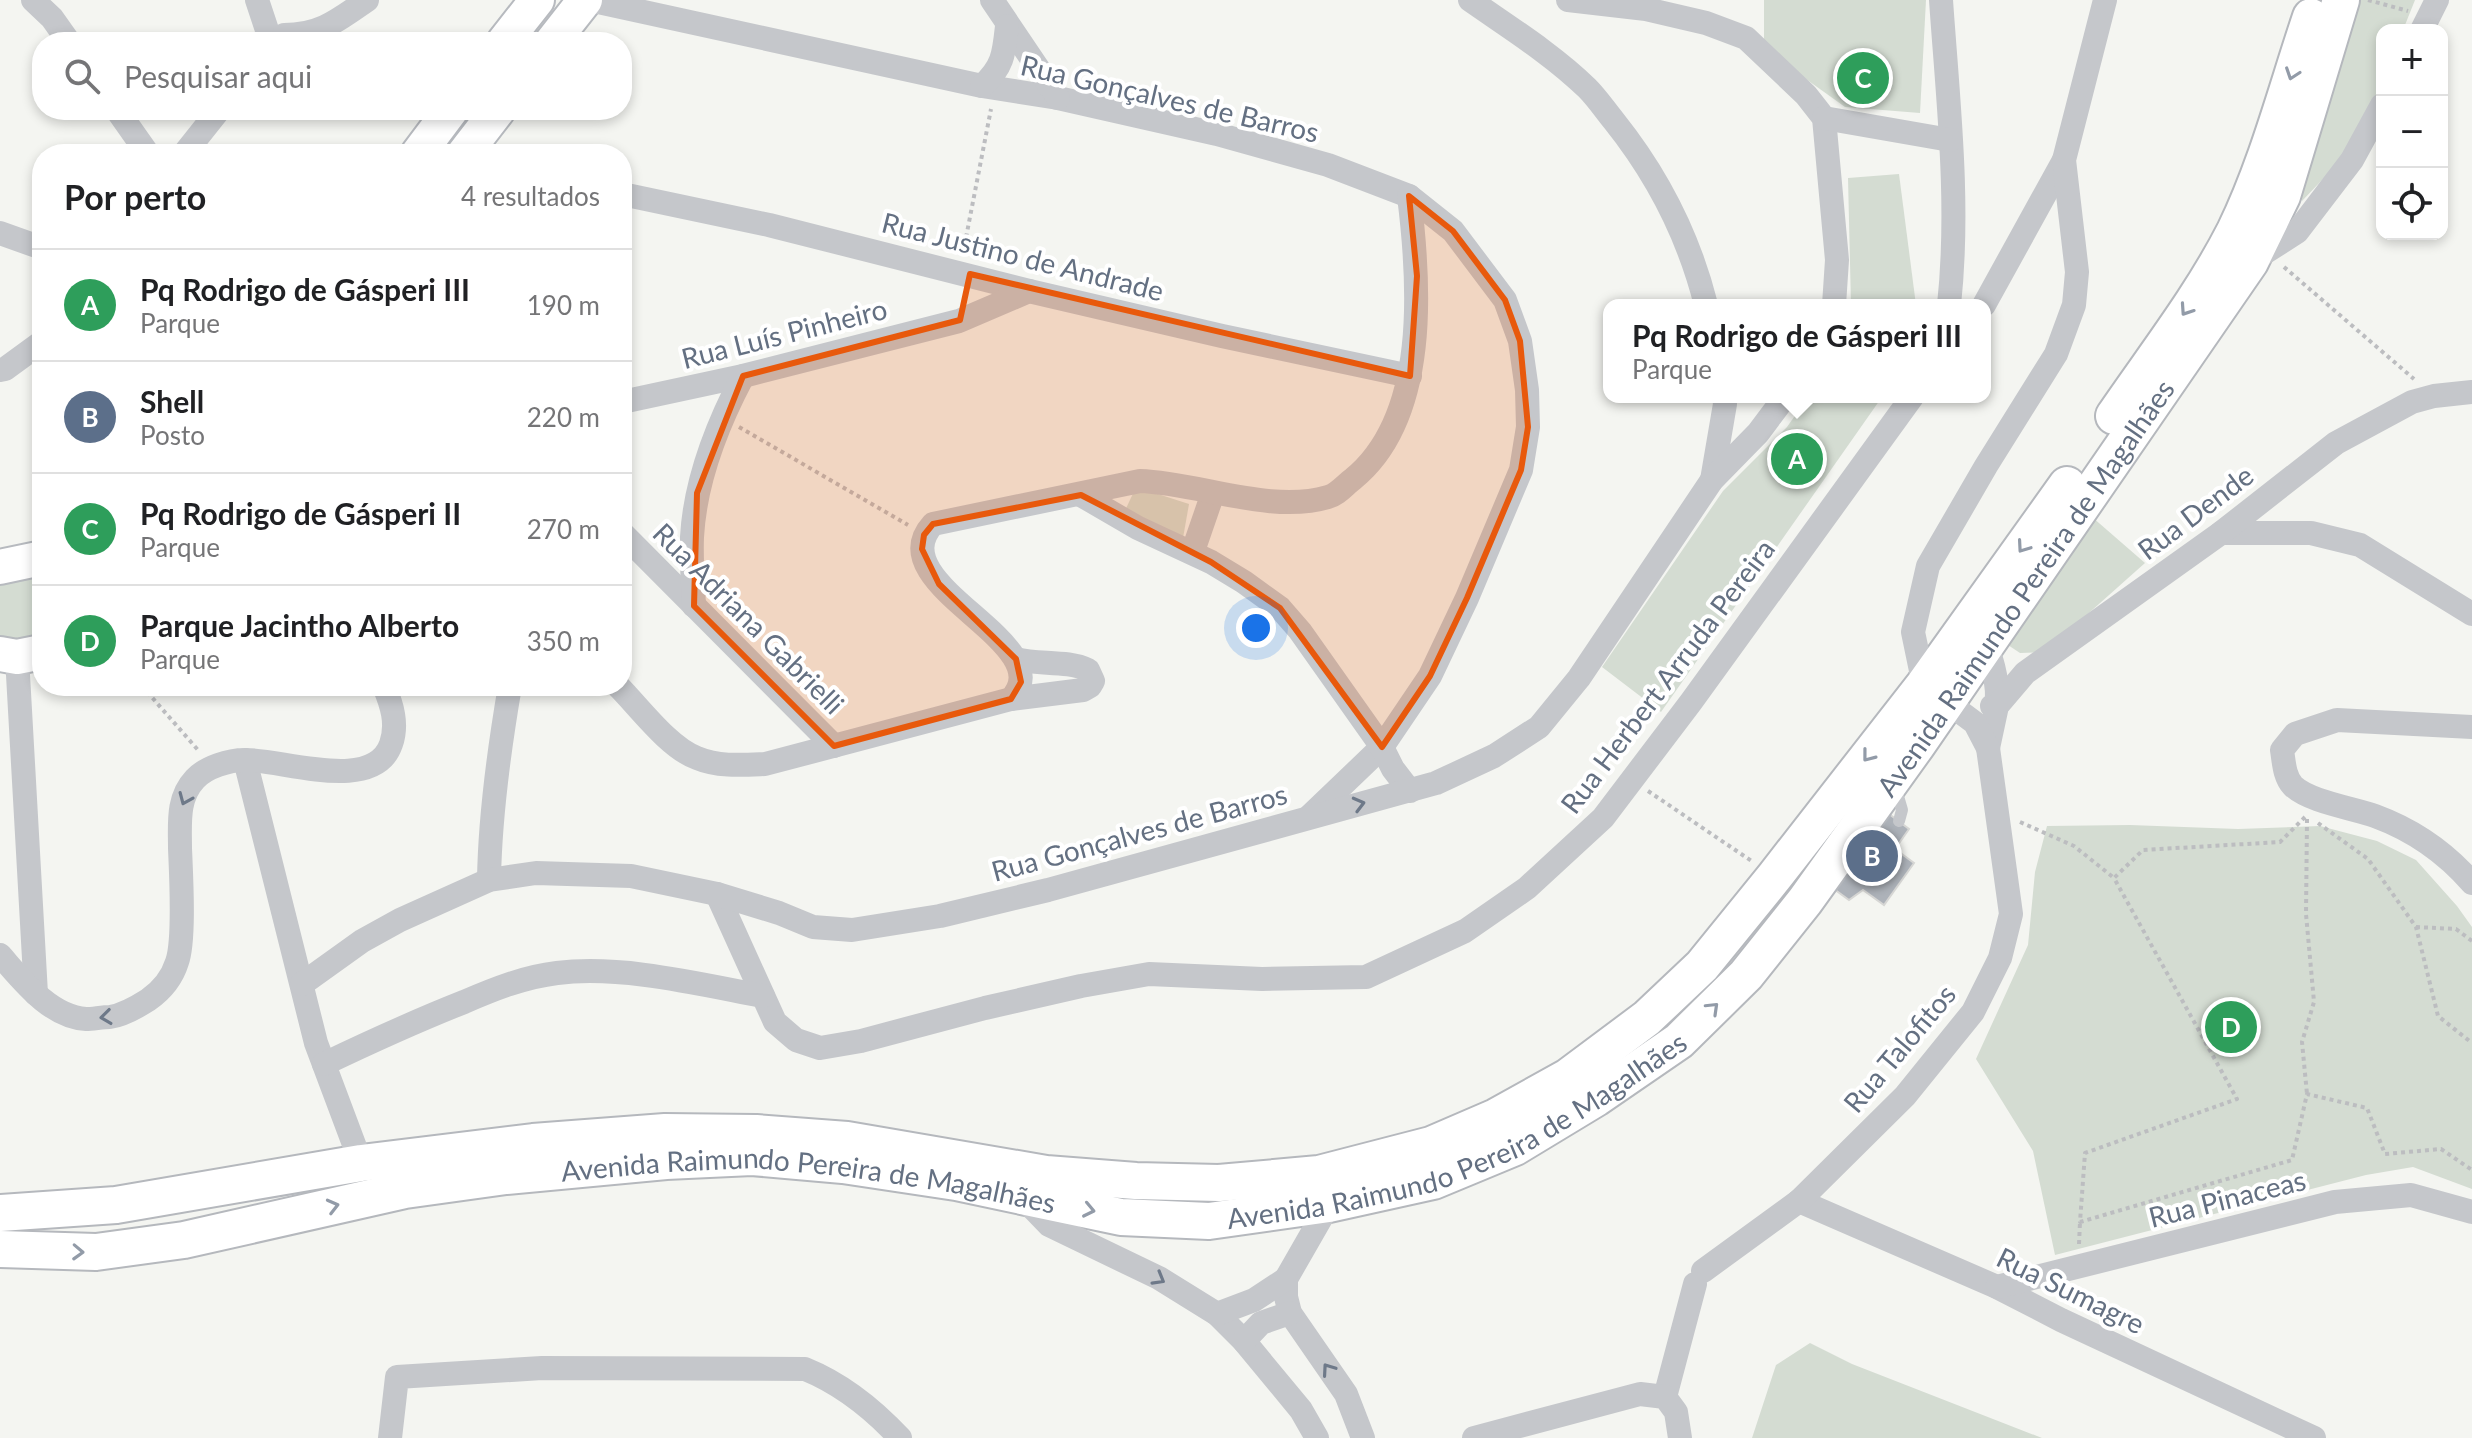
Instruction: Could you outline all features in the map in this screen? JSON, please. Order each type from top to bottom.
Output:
[{"type":"main road","points":[[512,32],[537,0]]},
{"type":"main road","points":[[560,32],[587,0]]},
{"type":"main road","name":"Avenida Raimundo Pereira de Magalhães","points":[[2244,259],[2234,232],[2255,186],[2317,0]]},
{"type":"main road","name":"Avenida Raimundo Pereira de Magalhães","points":[[0,1213],[116,1205],[361,1163],[533,1142],[665,1132],[756,1133],[847,1140],[1046,1174],[1219,1183],[1319,1174],[1431,1145],[1496,1117],[1568,1077],[1647,1018],[1702,966],[1775,876],[1935,693],[2244,259],[2282,196],[2341,0]]},
{"type":"main road","points":[[426,144],[444,120]]},
{"type":"main road","points":[[472,144],[490,120]]},
{"type":"main road","points":[[0,567],[32,560]]},
{"type":"main road","name":"Avenida Raimundo Pereira de Magalhães","points":[[0,1249],[96,1252],[184,1240],[405,1190],[506,1176],[666,1161],[752,1157],[843,1165],[956,1182],[1121,1217],[1209,1221],[1329,1204],[1433,1181],[1515,1147],[1596,1098],[1679,1041],[1746,975],[1815,897],[1892,780],[1935,693]]},
{"type":"street","points":[[33,0],[62,32]]},
{"type":"street","points":[[257,0],[273,32]]},
{"type":"street","points":[[276,0],[277,32]]},
{"type":"street","points":[[316,32],[367,0]]},
{"type":"street","name":"Rua Gonçalves de Barros","points":[[302,984],[362,941],[400,920],[489,880],[536,873],[631,876],[717,894],[813,927],[852,930],[940,916],[1048,890],[1308,818],[1382,747],[1430,676],[1521,470],[1528,427],[1527,390],[1520,341],[1505,300],[1453,231],[1409,196],[1328,165],[1217,134],[1058,98],[988,88],[587,0]]},
{"type":"street","points":[[992,0],[1058,98]]},
{"type":"street","points":[[1470,0],[1548,54],[1589,90],[1630,142],[1670,205],[1705,299]]},
{"type":"street","points":[[1568,0],[1646,9],[1706,23],[1746,38],[1806,95],[1824,118],[1837,247],[1834,299]]},
{"type":"street","points":[[1941,0],[1954,263],[1950,299]]},
{"type":"street","points":[[1987,299],[2064,160],[2105,0]]},
{"type":"street","points":[[988,88],[1001,61],[1007,26]]},
{"type":"street","points":[[2244,259],[2297,232],[2352,160],[2376,116]]},
{"type":"street","points":[[1824,118],[1950,140]]},
{"type":"street","points":[[124,120],[141,144]]},
{"type":"street","points":[[192,144],[211,120]]},
{"type":"street","points":[[2034,666],[1997,706],[1972,707],[1935,693],[1913,632],[1928,566],[2056,354],[2074,305],[2077,272],[2064,160]]},
{"type":"street","name":"Rua Justino de Andrade","points":[[632,196],[769,225],[1029,291],[1410,376]]},
{"type":"street","points":[[628,696],[676,745],[696,758],[730,765],[765,764],[1011,699],[1083,690],[1090,686],[1093,681],[1088,670],[1080,666],[1016,659],[939,584],[928,567],[922,549],[924,535],[933,524],[1140,481],[1167,482],[1213,493],[1260,499],[1305,501],[1331,497],[1376,456],[1390,431],[1410,376],[1417,276],[1409,196]]},
{"type":"street","points":[[0,233],[32,244]]},
{"type":"street","points":[[959,321],[966,306],[965,273]]},
{"type":"street","name":"Rua Luís Pinheiro","points":[[632,400],[743,376],[959,321],[1029,291]]},
{"type":"street","points":[[0,370],[32,349]]},
{"type":"street","points":[[694,606],[692,537],[697,493],[723,417],[743,376]]},
{"type":"street","name":"Rua Dende","points":[[2034,666],[2221,533],[2336,443],[2412,402],[2471,389]]},
{"type":"street","points":[[1712,480],[1724,403]]},
{"type":"street","points":[[1725,403],[1740,424],[1758,433]]},
{"type":"street","points":[[1308,818],[1436,783],[1494,756],[1539,727],[1579,678],[1712,480],[1758,433],[1780,403]]},
{"type":"street","name":"Rua Herbert Arruda Pereira","points":[[717,894],[775,1022],[796,1040],[820,1048],[861,1041],[1067,989],[1149,974],[1262,979],[1366,977],[1465,931],[1527,888],[1603,818],[1908,403]]},
{"type":"street","points":[[1193,551],[1213,493]]},
{"type":"street","points":[[1081,495],[1138,528],[1193,551],[1280,608],[1300,631],[1410,791]]},
{"type":"street","points":[[2221,533],[2311,533],[2360,545],[2472,614]]},
{"type":"street","name":"Rua Adriana Gabrielli","points":[[632,543],[834,746]]},
{"type":"street","points":[[1976,637],[2015,665],[2034,666]]},
{"type":"street","name":"Rua Talofitos","points":[[1976,637],[1995,667],[1997,706],[1988,748]]},
{"type":"street","points":[[20,655],[36,994]]},
{"type":"street","points":[[1011,699],[1021,682],[1016,659]]},
{"type":"street","name":"Rua Talofitos","points":[[1665,1397],[1699,1278],[1799,1201],[1905,1096],[1973,1012],[2000,958],[2011,914],[1988,748],[1975,723],[1935,693]]},
{"type":"street","points":[[0,955],[36,994],[62,1012],[83,1019],[117,1016],[140,1005],[162,990],[178,961],[180,805],[195,778],[213,767],[245,760],[335,770],[355,770],[376,763],[388,753],[394,734],[388,696]]},
{"type":"street","points":[[489,880],[499,748],[508,696]]},
{"type":"street","points":[[2472,727],[2337,720],[2295,734],[2282,750],[2285,771],[2293,785],[2306,794],[2416,834],[2472,883]]},
{"type":"street","points":[[245,760],[324,1064],[361,1163]]},
{"type":"street","points":[[324,1064],[411,1023],[483,994],[521,980],[559,972],[642,976],[763,996]]},
{"type":"street","name":"Rua Pinaceas","points":[[1997,1287],[2335,1202],[2411,1195],[2472,1212]]},
{"type":"street","points":[[1022,1197],[1049,1225],[1159,1278],[1217,1314],[1244,1341],[1301,1410],[1317,1438]]},
{"type":"street","name":"Rua Sumagre","points":[[1799,1201],[1997,1287],[2314,1438]]},
{"type":"street","points":[[1217,1314],[1254,1300],[1286,1279],[1329,1204]]},
{"type":"street","points":[[1286,1279],[1290,1313],[1346,1394],[1363,1438]]},
{"type":"street","points":[[1244,1341],[1261,1323],[1290,1313]]},
{"type":"street","points":[[390,1438],[397,1377],[542,1368],[805,1369],[834,1381],[886,1422],[900,1438]]},
{"type":"street","points":[[1474,1438],[1640,1394],[1665,1397],[1676,1412],[1680,1438]]},
{"type":"lane","points":[[1892,780],[1902,810],[1899,821]]},
{"type":"path","points":[[2368,0],[2429,16]]},
{"type":"path","points":[[965,273],[988,88]]},
{"type":"path","points":[[2244,259],[2434,396]]},
{"type":"path","points":[[723,417],[924,535]]},
{"type":"path","points":[[151,696],[213,767]]},
{"type":"path","points":[[1632,781],[1775,876]]},
{"type":"path","points":[[1999,813],[2074,846],[2114,878],[2237,1099],[2085,1153],[2080,1222],[2292,1160],[2307,1094],[2302,1042],[2314,1002],[2306,914],[2307,815]]},
{"type":"path","points":[[2114,878],[2143,850],[2280,842],[2307,815]]},
{"type":"path","points":[[2307,815],[2368,859],[2416,927],[2438,1016],[2472,1043]]},
{"type":"path","points":[[2416,927],[2456,929],[2472,941]]},
{"type":"path","points":[[2307,1094],[2367,1108],[2385,1154],[2441,1149],[2472,1170]]},
{"type":"highlighted area","points":[[1409,196],[1453,231],[1505,300],[1520,341],[1528,427],[1521,470],[1467,598],[1430,676],[1382,747],[1280,608],[1211,562],[1081,495],[933,524],[924,535],[922,549],[939,584],[1016,659],[1021,682],[1011,699],[834,746],[694,606],[697,493],[743,376],[960,320],[970,274],[1410,376],[1417,276]]},
{"type":"shaded area","points":[[1764,0],[1926,0],[1920,113],[1845,107],[1764,49]]},
{"type":"shaded area","points":[[2347,0],[2415,0],[2405,24],[2376,24],[2376,100],[2360,140],[2302,201],[2296,176]]},
{"type":"shaded area","points":[[1899,174],[1915,299],[1851,299],[1848,178]]},
{"type":"shaded area","points":[[1804,403],[1878,403],[1661,712],[1602,667],[1723,491],[1787,427]]},
{"type":"shaded area","points":[[1136,487],[1189,504],[1183,538],[1123,515]]},
{"type":"shaded area","points":[[2084,510],[2145,563],[2045,652],[2020,653],[2005,643]]},
{"type":"shaded area","points":[[32,570],[32,641],[0,640],[0,573]]},
{"type":"shaded area","points":[[2047,826],[2238,829],[2320,826],[2377,841],[2416,860],[2472,927],[2472,1189],[2413,1167],[2366,1175],[2055,1255],[2033,1151],[1976,1059],[2028,945],[2035,872]]},
{"type":"shaded area","points":[[1810,1343],[1852,1364],[2042,1438],[1752,1438],[1776,1365]]},
{"type":"building","points":[[1877,805],[1909,829],[1895,849],[1914,863],[1884,905],[1863,890],[1849,900],[1823,881]]},
{"type":"place","name":"Pq Rodrigo de Gásperi II","points":[[1863,78]]},
{"type":"place","name":"Pq Rodrigo de Gásperi III","points":[[1797,459]]},
{"type":"place","name":"Shell","points":[[1872,856]]},
{"type":"place","name":"Parque Jacintho Alberto","points":[[2231,1027]]}]
